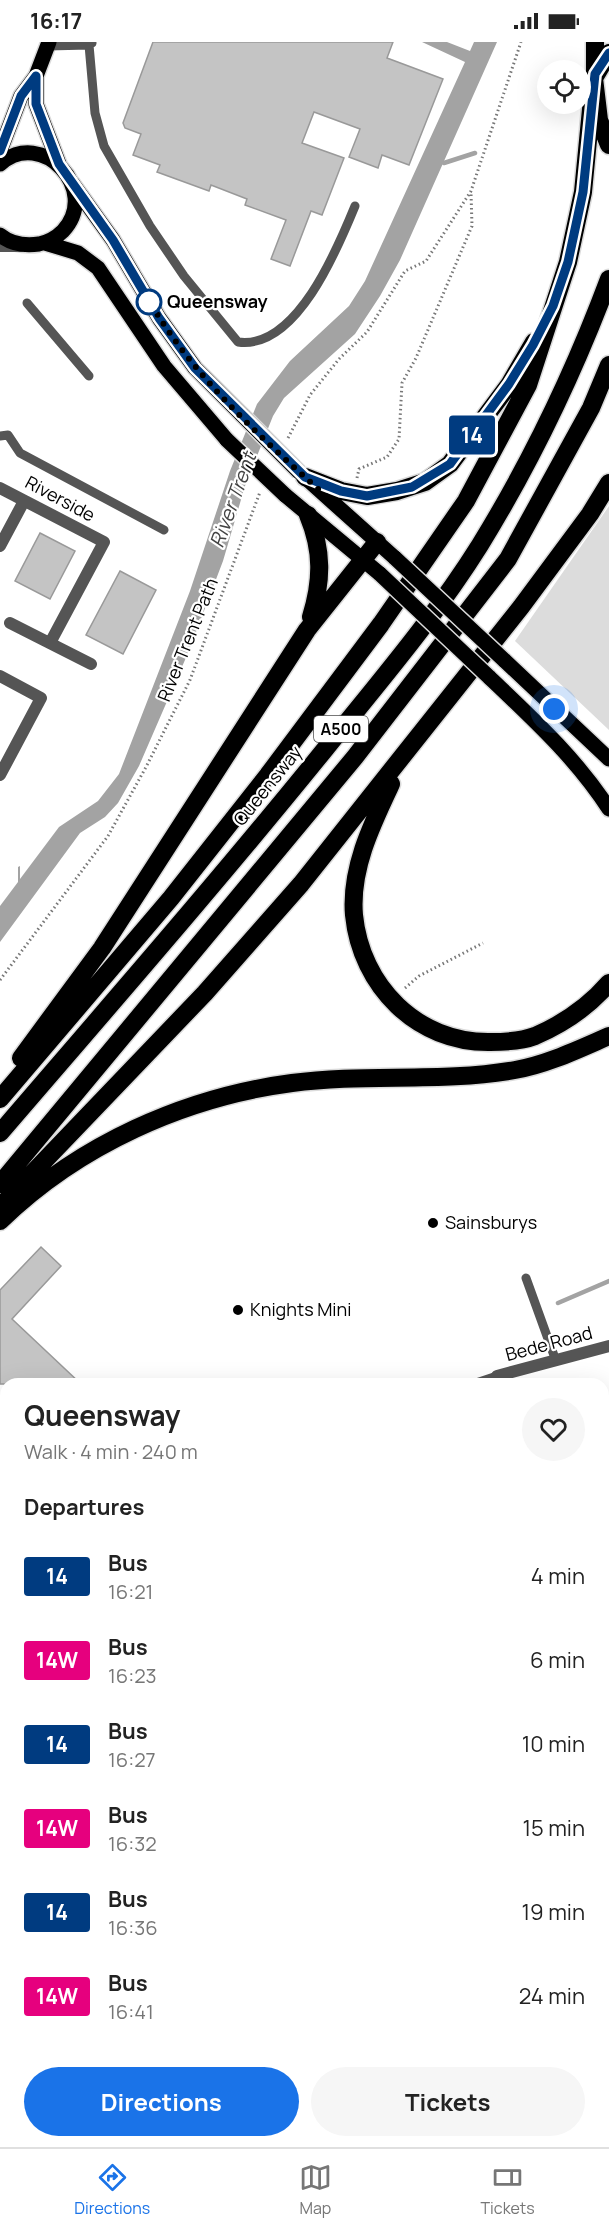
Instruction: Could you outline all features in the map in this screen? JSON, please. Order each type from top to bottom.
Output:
[{"type":"highway","points":[[0,1099],[171,898],[240,810],[430,555],[482,474],[528,385],[568,262],[583,192],[595,42]]},
{"type":"highway","points":[[609,53],[594,76],[599,120],[609,145]]},
{"type":"highway","name":"Queensway","points":[[0,1133],[229,867],[410,643],[479,546],[540,435],[578,356],[609,279]]},
{"type":"highway","points":[[302,474],[341,491],[367,496],[412,487],[438,474],[450,464],[509,384],[553,306]]},
{"type":"highway","name":"A500","points":[[0,1184],[355,757],[508,559],[591,408],[609,365]]},
{"type":"highway","points":[[0,1207],[205,993],[301,884],[521,607],[590,514],[609,483]]},
{"type":"highway","points":[[307,630],[319,591],[321,575],[316,536],[308,515]]},
{"type":"highway","points":[[0,1086],[102,948],[307,630],[377,542]]},
{"type":"highway","points":[[403,758],[374,820],[360,862],[354,914],[360,948],[370,970],[391,1002],[444,1036],[475,1042],[504,1042],[534,1036],[569,1017],[595,1000],[609,983]]},
{"type":"highway","points":[[0,1221],[48,1181],[103,1145],[164,1116],[202,1102],[292,1083],[466,1077],[517,1070],[559,1057],[609,1036]]},
{"type":"main road","points":[[0,151],[21,96],[36,76],[48,44]]},
{"type":"main road","points":[[36,76],[36,104],[59,164],[113,240],[159,318],[195,368],[302,474],[609,759]]},
{"type":"main road","points":[[0,164],[23,153],[39,154],[59,164]]},
{"type":"main road","points":[[0,235],[6,240],[27,246],[45,243],[57,237],[68,225],[75,210],[75,191],[72,183]]},
{"type":"main road","points":[[45,243],[78,253],[98,268],[164,366],[227,440],[285,495],[380,574],[547,732],[588,776],[609,809]]},
{"type":"street","points":[[0,246],[27,246]]},
{"type":"street","name":"Riverside","points":[[0,488],[104,542],[50,644]]},
{"type":"street","points":[[0,546],[24,501]]},
{"type":"street","points":[[10,622],[90,664]]},
{"type":"street","points":[[0,776],[41,698],[1,678]]},
{"type":"street","name":"Bede Road","points":[[497,1376],[609,1347]]},
{"type":"lane","points":[[48,44],[91,44],[95,113],[104,146],[150,226],[184,276],[238,342],[252,344],[268,339],[292,318],[320,282],[356,206]]},
{"type":"lane","points":[[27,303],[89,376]]},
{"type":"lane","points":[[0,436],[8,435],[20,453],[68,481],[164,530]]},
{"type":"lane","points":[[526,1278],[556,1361]]},
{"type":"lane","points":[[491,1378],[497,1376]]},
{"type":"path","points":[[285,444],[310,396],[339,359],[367,332],[405,272],[426,261],[471,191],[521,42]]},
{"type":"path","points":[[356,480],[359,469],[387,457],[399,439],[402,382],[416,358],[472,226],[471,191]]},
{"type":"path","name":"River Trent Path","points":[[0,980],[108,836],[146,767],[190,680],[253,504],[264,484]]},
{"type":"path","points":[[391,1002],[420,976],[483,943]]},
{"type":"shaded area","points":[[609,506],[609,730],[515,641]]},
{"type":"water","name":"River Trent","points":[[422,42],[447,42],[470,51],[474,42],[497,42],[400,260],[380,296],[355,334],[284,398],[273,416],[245,486],[223,561],[188,653],[139,766],[118,803],[105,817],[80,833],[0,942],[0,906],[18,882],[18,867],[20,866],[20,879],[59,827],[98,801],[119,774],[190,591],[230,471],[257,404],[290,361],[349,306],[365,281],[465,62]]},
{"type":"building","points":[[153,42],[393,42],[387,58],[443,79],[409,165],[382,155],[378,168],[349,157],[360,129],[314,112],[302,143],[344,158],[322,215],[311,211],[290,266],[271,259],[286,220],[245,205],[247,199],[211,185],[209,191],[157,172],[160,165],[133,155],[141,134],[125,128],[123,123]]},
{"type":"building","points":[[40,533],[75,551],[50,599],[15,581]]},
{"type":"building","points":[[120,571],[156,590],[123,654],[86,635]]},
{"type":"building","points":[[41,1247],[61,1266],[12,1319],[75,1378],[0,1378],[0,1290]]},
{"type":"waterway","points":[[444,163],[475,153]]},
{"type":"waterway","points":[[558,1303],[609,1281]]},
{"type":"bus line","name":"14","points":[[0,151],[21,96],[36,76],[34,93],[36,104],[59,164],[70,176],[72,183],[113,240],[159,318],[195,368],[305,477],[355,495],[382,494],[425,482],[450,464],[509,384],[533,345],[553,306],[568,262],[583,192],[595,74],[609,53]]},
{"type":"place","name":"Queensway","points":[[149,302]]},
{"type":"place","name":"Sainsburys","points":[[433,1223]]},
{"type":"place","name":"Knights Mini","points":[[238,1310]]},
{"type":"route","points":[[149,302],[148,299],[195,368],[242,416],[352,522],[377,542],[554,709]]}]
